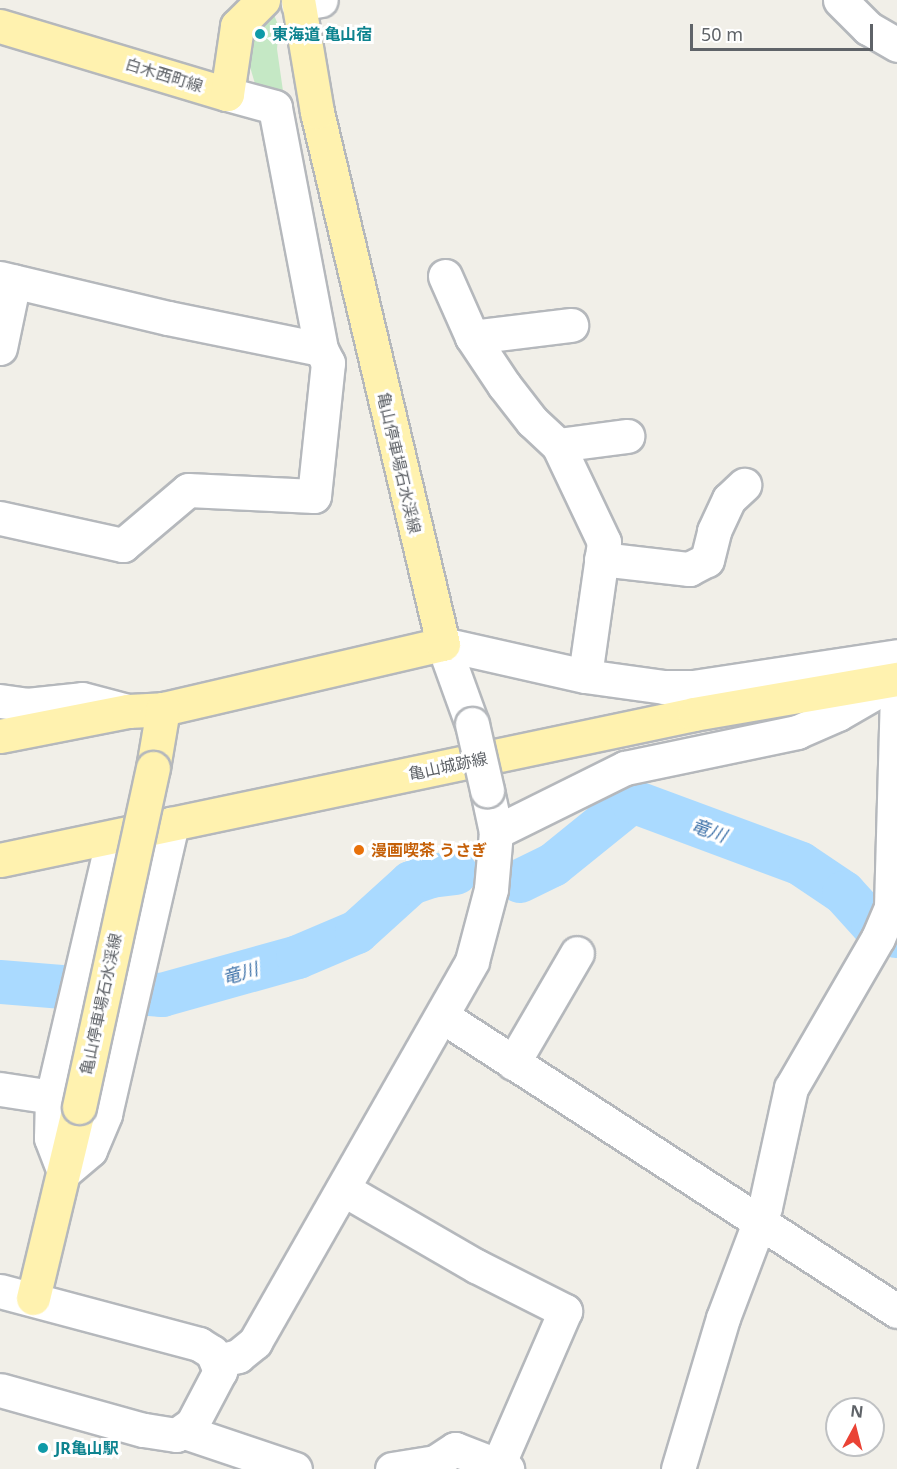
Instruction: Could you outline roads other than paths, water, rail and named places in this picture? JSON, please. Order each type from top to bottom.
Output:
[{"type":"main road","name":"白木西町線","points":[[0,26],[227,94],[237,26],[263,0]]},
{"type":"main road","name":"亀山停車場石水渓線","points":[[306,1],[317,112],[443,644]]},
{"type":"main road","points":[[0,736],[128,711],[163,709],[443,644]]},
{"type":"main road","name":"亀山城跡線","points":[[0,860],[694,714],[896,661]]},
{"type":"main road","name":"亀山停車場石水渓線","points":[[33,1298],[64,1172],[65,1102],[153,768],[163,709]]},
{"type":"street","points":[[840,0],[868,28],[897,45]]},
{"type":"street","points":[[0,518],[123,545],[188,490],[314,496],[328,363],[321,349],[275,107],[227,94]]},
{"type":"street","points":[[445,276],[472,337],[532,421],[558,445],[604,542],[585,676]]},
{"type":"street","points":[[0,348],[7,280],[202,326],[321,349]]},
{"type":"street","points":[[472,337],[571,325]]},
{"type":"street","points":[[558,445],[627,436]]},
{"type":"street","points":[[601,559],[689,569],[707,560],[714,531],[729,499],[744,485]]},
{"type":"street","points":[[443,644],[631,684],[693,687],[896,661]]},
{"type":"street","points":[[218,1361],[238,1356],[255,1342],[472,961],[485,920],[496,832],[472,724],[443,644]]},
{"type":"street","points":[[496,832],[625,768],[797,732],[838,714],[896,661]]},
{"type":"street","points":[[678,1469],[723,1318],[757,1222],[765,1207],[791,1088],[882,928],[891,907],[897,694]]},
{"type":"street","points":[[0,701],[27,705],[57,699],[82,699],[128,711]]},
{"type":"street","points":[[64,1172],[90,1150],[105,1114],[172,824]]},
{"type":"street","points":[[0,1089],[65,1102],[78,991],[113,837]]},
{"type":"street","points":[[513,1063],[577,953]]},
{"type":"street","points":[[442,1016],[897,1311]]},
{"type":"street","points":[[343,1189],[476,1266],[565,1311],[503,1467],[455,1449],[435,1462],[392,1469]]},
{"type":"street","points":[[0,1291],[199,1344],[218,1361]]},
{"type":"street","points":[[185,1432],[215,1386],[218,1361]]},
{"type":"street","points":[[0,1390],[157,1433],[185,1432],[295,1469]]},
{"type":"waterway","name":"竜川","points":[[520,881],[553,865],[632,801],[801,864],[844,893],[873,925],[897,936]]},
{"type":"waterway","name":"竜川","points":[[0,982],[162,995],[298,957],[357,932],[411,883],[431,876],[456,873]]},
{"type":"place","name":"東海道 亀山宿","points":[[260,34]]},
{"type":"place","name":"漫画喫茶 うさぎ","points":[[359,850]]},
{"type":"place","name":"JR亀山駅","points":[[43,1448]]}]
